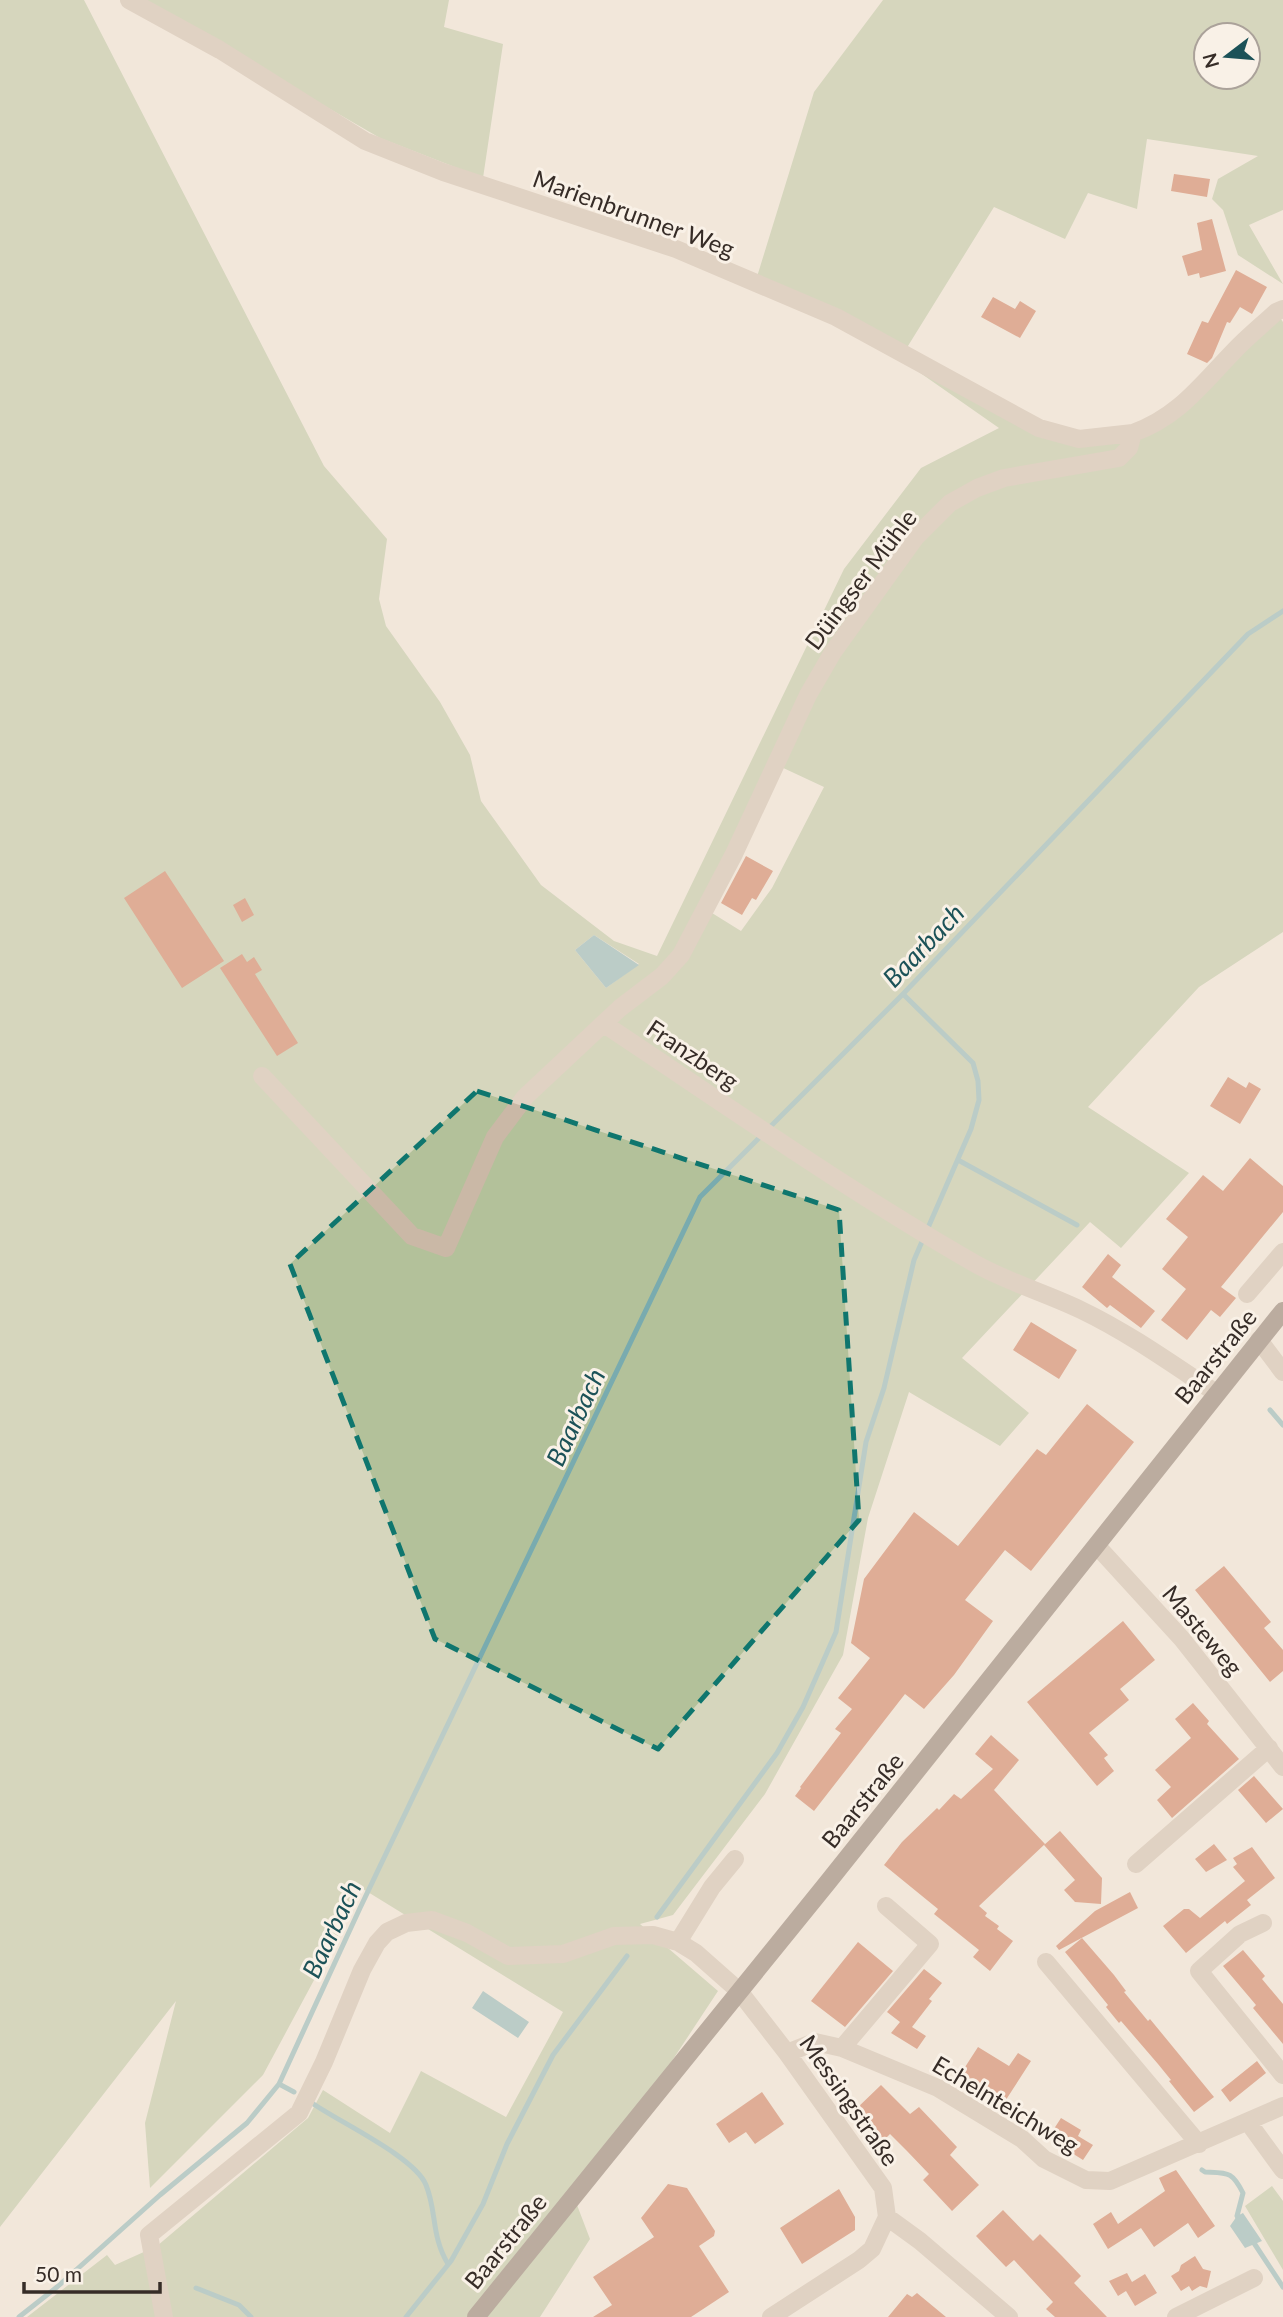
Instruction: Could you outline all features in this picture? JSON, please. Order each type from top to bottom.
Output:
[{"type":"main road","name":"Baarstraße","points":[[475,2317],[1097,1546],[1283,1311]]},
{"type":"street","name":"Marienbrunner Weg","points":[[129,0],[220,50],[365,141],[443,172],[676,249],[836,317],[1039,428],[1079,439],[1133,433]]},
{"type":"street","name":"Düingser Mühle","points":[[604,1024],[620,1008],[662,976],[681,955],[734,854],[808,695],[833,652],[915,538],[950,503],[977,488],[1004,478],[1119,458],[1129,448],[1133,433],[1156,425],[1197,392],[1233,352],[1276,312],[1283,309]]},
{"type":"street","points":[[262,1076],[412,1236],[446,1248],[495,1137],[525,1097],[604,1024]]},
{"type":"street","name":"Franzberg","points":[[604,1024],[922,1232],[978,1265],[1079,1309],[1127,1334],[1216,1393]]},
{"type":"street","points":[[1247,1294],[1283,1252]]},
{"type":"street","points":[[1259,1339],[1283,1372]]},
{"type":"street","name":"Masteweg","points":[[1097,1546],[1182,1639],[1283,1767]]},
{"type":"street","points":[[1136,1864],[1269,1748]]},
{"type":"street","points":[[164,2317],[149,2235],[299,2113],[324,2062],[362,1970],[377,1943],[387,1932],[406,1923],[432,1920],[467,1933],[508,1956],[563,1954],[614,1936],[653,1935],[678,1942],[712,1887],[735,1859]]},
{"type":"street","points":[[842,2048],[930,1944],[886,1906]]},
{"type":"street","points":[[1264,1923],[1240,1934],[1199,1971],[1283,2075]]},
{"type":"street","name":"Messingstraße","points":[[678,1942],[696,1953],[739,1991],[788,2053],[883,2188],[887,2217]]},
{"type":"street","points":[[1046,1962],[1199,2144]]},
{"type":"street","name":"Echelnteichweg","points":[[788,2053],[815,2042],[842,2048],[938,2088],[1022,2139],[1044,2159],[1086,2180],[1110,2181],[1283,2106]]},
{"type":"street","points":[[1248,2122],[1283,2170]]},
{"type":"street","points":[[771,2317],[872,2249],[887,2217],[920,2241],[1009,2317]]},
{"type":"street","points":[[1176,2317],[1254,2278]]},
{"type":"highlighted area","points":[[477,1091],[839,1210],[859,1520],[658,1749],[435,1639],[290,1264]]},
{"type":"green space","points":[[0,0],[84,0],[324,466],[387,539],[379,599],[386,626],[440,702],[470,755],[481,801],[541,885],[614,941],[657,956],[844,569],[921,468],[999,428],[896,356],[1035,432],[1078,446],[1127,439],[1114,455],[1041,465],[999,475],[970,487],[943,502],[909,538],[828,648],[675,955],[555,1062],[560,1067],[604,1032],[622,1011],[664,979],[686,956],[712,913],[741,931],[772,888],[824,787],[779,766],[837,657],[833,652],[915,538],[950,503],[977,488],[1004,478],[1119,458],[1129,448],[1133,433],[1176,409],[1276,312],[1283,322],[1283,932],[1199,987],[1088,1107],[1189,1173],[1121,1248],[1090,1222],[962,1358],[1029,1413],[1000,1446],[909,1392],[868,1518],[843,1655],[765,1794],[673,1915],[640,1924],[718,1991],[577,2205],[590,2239],[540,2317],[27,2317],[107,2255],[115,2265],[157,2246],[308,2118],[323,2090],[390,2133],[421,2071],[506,2117],[563,2012],[363,1889],[263,2075],[150,2188],[145,2123],[176,2001],[0,2227]],"holes":[[[594,935],[639,964],[606,988],[575,950]]]},
{"type":"green space","points":[[142,0],[449,0],[444,27],[503,44],[483,178],[380,138]]},
{"type":"green space","points":[[883,0],[1283,0],[1283,210],[1249,225],[1283,284],[1238,255],[1223,210],[1212,199],[1218,179],[1258,156],[1147,139],[1137,209],[1088,193],[1065,239],[994,207],[903,354],[756,280],[814,92]]},
{"type":"green space","points":[[1272,2186],[1283,2201],[1283,2270],[1245,2206]]},
{"type":"water","points":[[594,935],[639,965],[606,988],[575,950]]},
{"type":"water","points":[[483,1991],[529,2022],[518,2038],[472,2008]]},
{"type":"water","points":[[1243,2213],[1262,2241],[1245,2248],[1230,2226],[1237,2216]]},
{"type":"building","points":[[1174,174],[1210,179],[1207,197],[1171,191]]},
{"type":"building","points":[[1212,219],[1226,271],[1200,278],[1199,273],[1188,276],[1182,256],[1202,250],[1197,223]]},
{"type":"building","points":[[1236,270],[1267,287],[1252,314],[1240,307],[1230,323],[1227,322],[1212,358],[1207,363],[1187,354],[1202,321],[1208,323]]},
{"type":"building","points":[[993,297],[1015,309],[1020,301],[1036,311],[1020,338],[981,317]]},
{"type":"building","points":[[746,856],[773,871],[756,900],[752,898],[742,915],[721,903]]},
{"type":"building","points":[[165,871],[224,961],[182,988],[124,898]]},
{"type":"building","points":[[245,898],[254,915],[242,922],[233,905]]},
{"type":"building","points":[[242,954],[247,962],[254,957],[262,970],[255,974],[298,1043],[277,1056],[220,968]]},
{"type":"building","points":[[1228,1077],[1246,1088],[1249,1082],[1261,1089],[1240,1124],[1210,1106]]},
{"type":"building","points":[[1250,1158],[1283,1186],[1283,1212],[1221,1287],[1236,1298],[1220,1317],[1211,1310],[1187,1340],[1161,1320],[1186,1289],[1162,1269],[1188,1237],[1166,1219],[1203,1175],[1223,1191]]},
{"type":"building","points":[[1108,1254],[1121,1265],[1112,1277],[1155,1311],[1141,1328],[1110,1305],[1107,1308],[1082,1287]]},
{"type":"building","points":[[1031,1322],[1077,1350],[1059,1379],[1013,1350]]},
{"type":"building","points":[[1087,1404],[1134,1442],[1031,1571],[1005,1550],[965,1600],[993,1621],[954,1675],[924,1709],[905,1694],[814,1811],[795,1796],[841,1733],[835,1729],[852,1709],[838,1698],[870,1658],[851,1643],[864,1579],[914,1512],[958,1546],[1037,1449],[1046,1455]]},
{"type":"building","points":[[1224,1566],[1271,1622],[1264,1628],[1283,1650],[1283,1671],[1270,1682],[1195,1590]]},
{"type":"building","points":[[1123,1621],[1155,1660],[1120,1689],[1129,1700],[1089,1733],[1108,1755],[1104,1758],[1114,1771],[1097,1786],[1027,1702]]},
{"type":"building","points":[[1193,1703],[1209,1721],[1207,1724],[1239,1759],[1172,1818],[1157,1800],[1171,1787],[1155,1770],[1191,1738],[1175,1719]]},
{"type":"building","points":[[991,1735],[1019,1760],[994,1790],[1045,1844],[979,1906],[987,1913],[985,1916],[999,1926],[997,1929],[1013,1941],[990,1971],[973,1957],[979,1950],[934,1914],[938,1909],[884,1865],[902,1842],[937,1808],[939,1810],[954,1794],[961,1799],[993,1769],[975,1754]]},
{"type":"building","points":[[1254,1776],[1283,1809],[1266,1823],[1238,1790]]},
{"type":"building","points":[[1060,1831],[1102,1878],[1101,1904],[1075,1902],[1064,1890],[1075,1880],[1044,1845]]},
{"type":"building","points":[[1214,1844],[1227,1860],[1206,1872],[1195,1859]]},
{"type":"building","points":[[1252,1847],[1275,1878],[1247,1900],[1251,1905],[1227,1924],[1225,1921],[1186,1953],[1163,1926],[1184,1909],[1189,1909],[1200,1918],[1245,1881],[1233,1867],[1237,1864],[1233,1858]]},
{"type":"building","points":[[1130,1892],[1138,1908],[1059,1950],[1056,1946],[1095,1911]]},
{"type":"building","points":[[1082,1938],[1148,2021],[1150,2019],[1214,2097],[1194,2112],[1158,2064],[1106,2007],[1108,2005],[1065,1952]]},
{"type":"building","points":[[858,1942],[893,1971],[845,2027],[811,2001]]},
{"type":"building","points":[[1243,1950],[1265,1976],[1262,1979],[1283,2004],[1283,2044],[1253,2008],[1256,2005],[1223,1966]]},
{"type":"building","points":[[924,1969],[942,1983],[912,2027],[926,2036],[917,2049],[891,2033],[900,2022],[887,2012]]},
{"type":"building","points":[[978,2047],[1009,2066],[1018,2053],[1031,2061],[1000,2109],[956,2081]]},
{"type":"building","points":[[1257,2061],[1266,2073],[1230,2102],[1221,2090]]},
{"type":"building","points":[[881,2085],[910,2114],[919,2107],[957,2147],[950,2155],[979,2185],[952,2211],[923,2180],[929,2174],[890,2134],[884,2140],[873,2129],[865,2129],[865,2121],[855,2110]]},
{"type":"building","points":[[762,2092],[784,2124],[755,2144],[746,2132],[729,2143],[716,2124]]},
{"type":"building","points":[[1061,2118],[1081,2130],[1078,2136],[1093,2145],[1083,2160],[1048,2138]]},
{"type":"building","points":[[1176,2170],[1215,2226],[1198,2238],[1188,2223],[1154,2247],[1141,2228],[1108,2249],[1093,2224],[1111,2212],[1118,2224],[1165,2191],[1159,2178]]},
{"type":"building","points":[[668,2184],[687,2188],[715,2231],[714,2236],[699,2246],[729,2292],[691,2317],[593,2317],[612,2305],[593,2277],[654,2237],[641,2218]]},
{"type":"building","points":[[839,2189],[855,2217],[855,2230],[802,2264],[780,2228]]},
{"type":"building","points":[[1003,2210],[1033,2241],[1040,2234],[1062,2256],[1081,2276],[1074,2283],[1107,2317],[1055,2317],[1046,2309],[1053,2302],[1014,2260],[1006,2267],[976,2236]]},
{"type":"building","points":[[1195,2256],[1203,2269],[1211,2271],[1207,2288],[1200,2286],[1192,2291],[1189,2286],[1181,2291],[1171,2276]]},
{"type":"building","points":[[1127,2273],[1132,2282],[1145,2274],[1157,2293],[1135,2306],[1126,2291],[1118,2296],[1109,2281]]},
{"type":"building","points":[[917,2293],[946,2317],[888,2317],[907,2294],[912,2297]]},
{"type":"waterway","name":"Baarbach","points":[[19,2317],[247,2123],[279,2084],[360,1908],[700,1197],[903,994],[1248,634],[1283,611]]},
{"type":"waterway","points":[[657,1917],[777,1753],[803,1707],[836,1632],[866,1442],[884,1388],[914,1260],[971,1129],[979,1100],[973,1063],[903,994]]},
{"type":"waterway","points":[[958,1160],[1077,1225]]},
{"type":"waterway","points":[[1270,1410],[1283,1425]]},
{"type":"waterway","points":[[406,2317],[451,2261],[483,2204],[507,2144],[553,2055],[627,1956]]},
{"type":"waterway","points":[[279,2084],[294,2092]]},
{"type":"waterway","points":[[312,2103],[392,2152],[419,2174],[426,2185],[436,2234],[448,2264]]},
{"type":"waterway","points":[[1202,2170],[1228,2175],[1236,2181],[1243,2193],[1237,2216],[1239,2220]]},
{"type":"waterway","points":[[1252,2240],[1283,2287]]},
{"type":"waterway","points":[[196,2288],[239,2305],[251,2317]]}]
